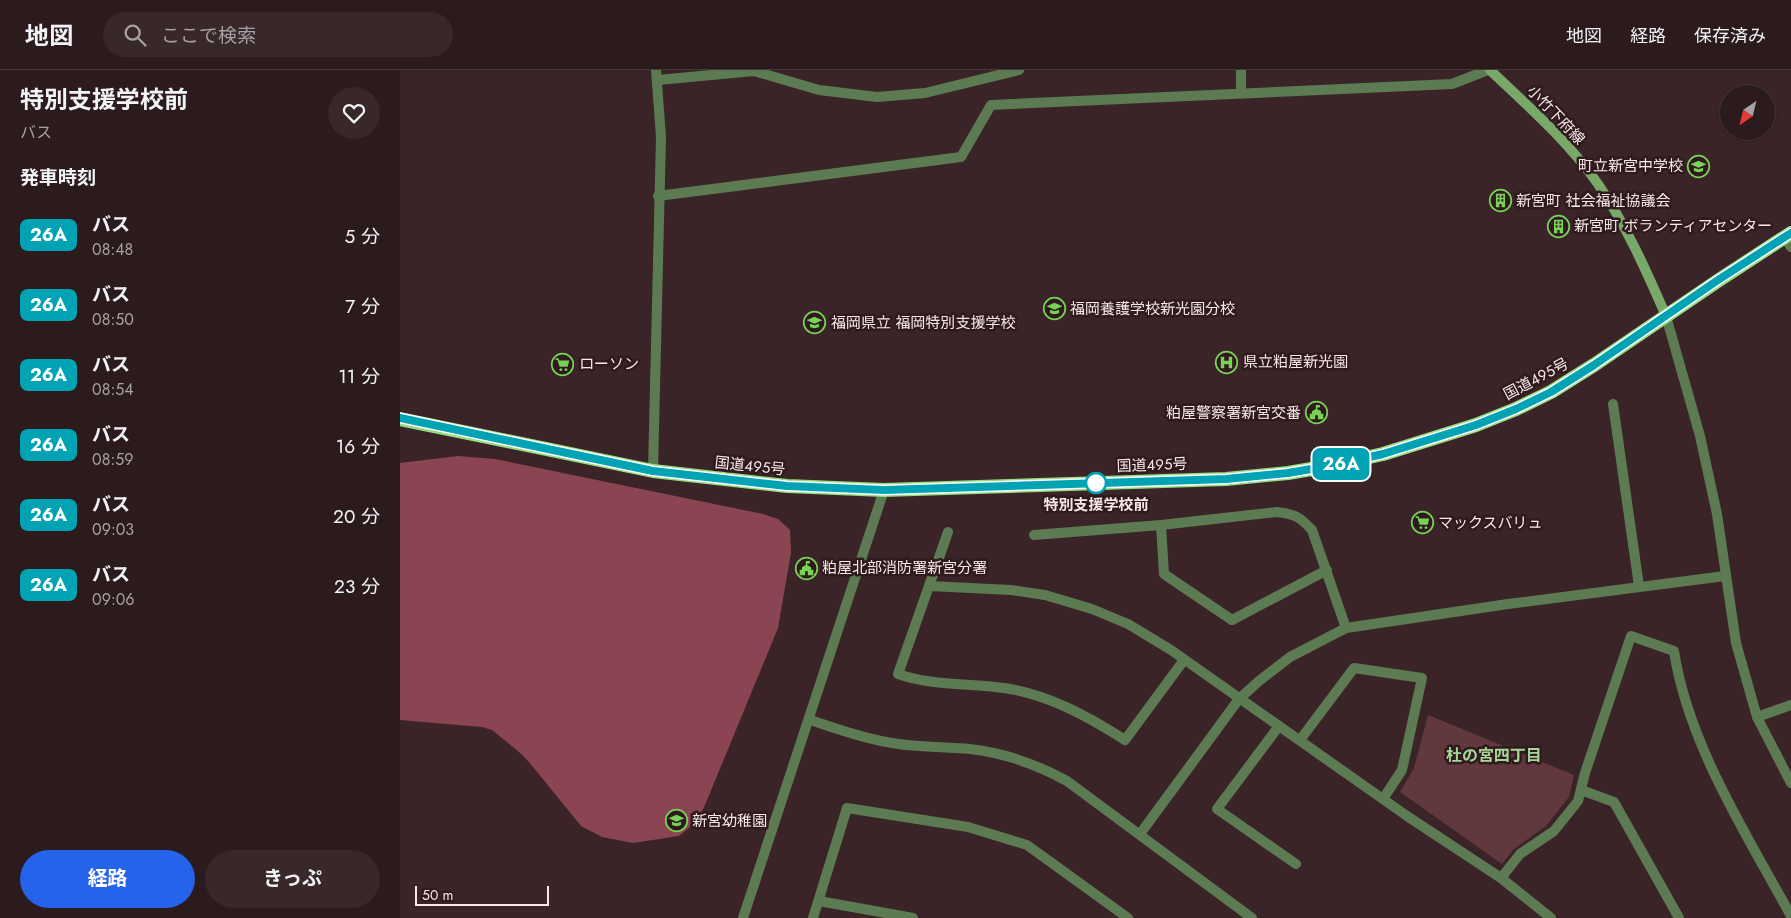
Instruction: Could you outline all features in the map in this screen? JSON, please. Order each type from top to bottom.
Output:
[{"type":"highway","name":"国道495号","points":[[400,418],[653,471],[787,486],[884,490],[1226,479],[1288,473],[1383,454],[1467,428],[1516,409],[1551,392],[1666,316],[1789,240]]},
{"type":"main road","name":"小竹下府線","points":[[1489,70],[1552,129],[1597,182],[1622,222],[1666,316]]},
{"type":"street","points":[[653,471],[658,196],[661,137],[657,75],[754,70],[820,90],[877,96],[925,92],[1019,70]]},
{"type":"street","points":[[1241,70],[1242,92]]},
{"type":"street","points":[[658,196],[962,157],[991,105],[1242,92],[1452,84],[1489,70]]},
{"type":"street","points":[[1666,316],[1700,436],[1717,514],[1736,643],[1757,717],[1791,783]]},
{"type":"street","points":[[1613,404],[1639,586]]},
{"type":"street","points":[[743,918],[810,720],[884,490]]},
{"type":"street","points":[[1034,535],[1161,525],[1277,512],[1293,514],[1302,519],[1312,530],[1346,628]]},
{"type":"street","points":[[1161,525],[1164,574],[1232,620],[1327,570]]},
{"type":"street","points":[[948,532],[898,674],[913,680],[1006,688],[1036,696],[1096,721],[1125,740],[1184,660]]},
{"type":"street","points":[[1140,834],[1239,699],[1290,657],[1346,628],[1639,586],[1725,576]]},
{"type":"street","points":[[929,586],[1010,590],[1045,596],[1083,606],[1128,624],[1184,660],[1382,799],[1501,878],[1548,917]]},
{"type":"street","points":[[1501,878],[1520,854],[1554,831],[1578,801],[1631,636],[1674,651],[1677,673],[1708,761],[1791,916]]},
{"type":"street","points":[[1300,740],[1354,668],[1422,678],[1402,770],[1382,799]]},
{"type":"street","points":[[1757,717],[1791,705]]},
{"type":"street","points":[[810,720],[882,741],[1001,754],[1027,762],[1067,781],[1252,918]]},
{"type":"street","points":[[1278,726],[1217,809],[1296,864]]},
{"type":"street","points":[[1581,790],[1614,802],[1679,918]]},
{"type":"street","points":[[813,918],[847,808],[968,827],[1027,845],[1128,918]]},
{"type":"street","points":[[819,901],[913,918]]},
{"type":"shaded area","points":[[458,456],[495,459],[763,514],[778,519],[790,530],[791,553],[778,628],[705,805],[696,822],[679,836],[633,843],[602,837],[581,826],[529,762],[492,730],[482,727],[400,720],[400,463]]},
{"type":"shaded area","points":[[1428,715],[1574,775],[1569,797],[1546,826],[1514,849],[1502,864],[1400,792],[1414,768]]},
{"type":"bus line","name":"26A","points":[[400,418],[653,471],[787,486],[884,490],[1226,479],[1288,473],[1383,454],[1476,425],[1516,409],[1551,392],[1594,365],[1718,280],[1791,233]]},
{"type":"place","name":"町立新宮中学校","points":[[1699,166]]},
{"type":"place","name":"新宮町 社会福祉協議会","points":[[1500,201]]},
{"type":"place","name":"新宮町 ボランティアセンター","points":[[1558,226]]},
{"type":"place","name":"福岡養護学校新光園分校","points":[[1054,309]]},
{"type":"place","name":"福岡県立 福岡特別支援学校","points":[[815,323]]},
{"type":"place","name":"県立粕屋新光園","points":[[1227,362]]},
{"type":"place","name":"ローソン","points":[[563,364]]},
{"type":"place","name":"粕屋警察署新宮交番","points":[[1317,413]]},
{"type":"place","name":"特別支援学校前","points":[[1096,483]]},
{"type":"place","name":"マックスバリュ","points":[[1422,523]]},
{"type":"place","name":"粕屋北部消防署新宮分署","points":[[806,568]]},
{"type":"place","name":"新宮幼稚園","points":[[676,821]]},
{"type":"district","name":"杜の宮四丁目","points":[[1494,755]]}]
